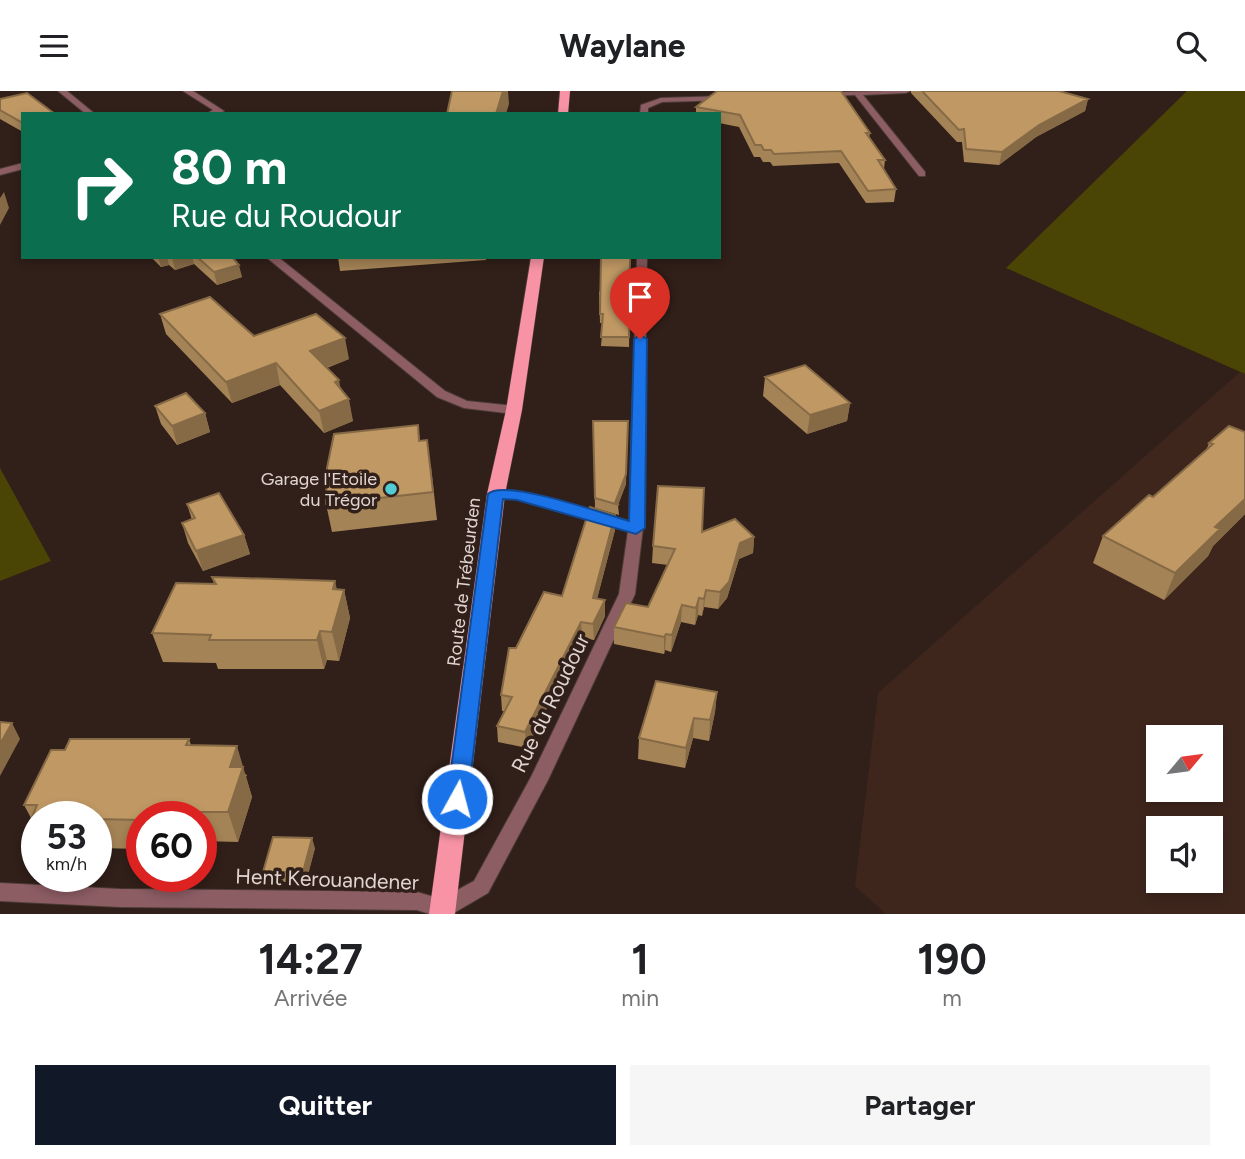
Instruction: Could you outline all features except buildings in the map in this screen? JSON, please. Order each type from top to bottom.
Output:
[{"type":"main road","points":[[563,112],[565,91]]},
{"type":"main road","name":"Route de Trébeurden","points":[[443,912],[496,494],[514,411],[538,259]]},
{"type":"street","points":[[62,91],[88,112]]},
{"type":"street","points":[[187,91],[220,111],[217,112]]},
{"type":"street","points":[[819,95],[906,91]]},
{"type":"street","points":[[857,92],[922,174]]},
{"type":"street","points":[[644,112],[644,107],[662,100],[740,97]]},
{"type":"street","points":[[0,172],[21,167]]},
{"type":"street","points":[[273,259],[441,394],[464,404],[514,411]]},
{"type":"street","name":"Rue du Roudour","points":[[443,912],[481,887],[539,780],[627,594],[636,528],[642,259]]},
{"type":"street","points":[[496,494],[518,495],[636,528]]},
{"type":"street","name":"Hent Kerouandener","points":[[0,892],[120,898],[417,901],[443,912]]},
{"type":"shaded area","points":[[1187,91],[1245,91],[1245,374],[1006,268]]},
{"type":"shaded area","points":[[1240,372],[1245,374],[1245,914],[886,914],[855,886],[878,693]]},
{"type":"shaded area","points":[[0,468],[51,561],[0,581]]},
{"type":"place","name":"Garage l'Etoile du Trégor","points":[[391,489]]},
{"type":"route","points":[[457,799],[496,494],[518,495],[636,528],[640,339]]}]
